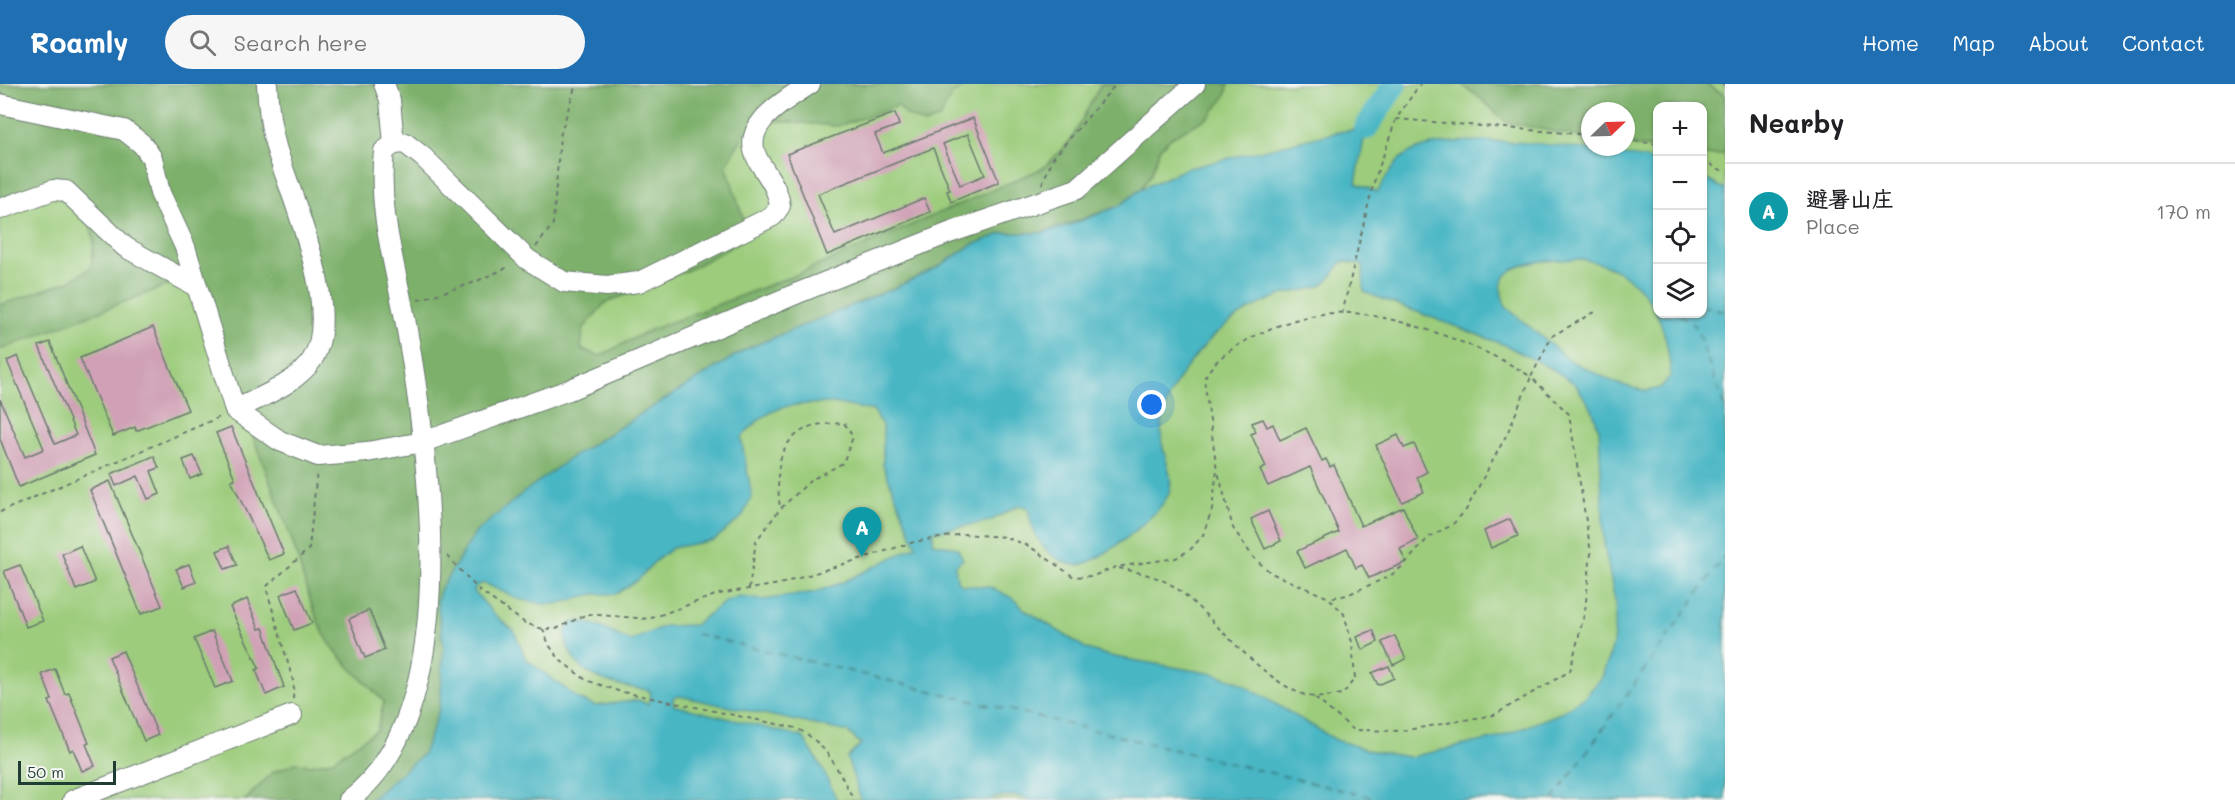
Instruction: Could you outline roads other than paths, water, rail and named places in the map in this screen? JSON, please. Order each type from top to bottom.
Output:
[{"type":"lane","points":[[235,410],[286,383],[311,362],[319,346],[322,316],[318,281],[268,114],[267,84]]},
{"type":"lane","points":[[384,84],[390,100],[394,144]]},
{"type":"lane","points":[[349,800],[363,789],[390,757],[407,718],[421,662],[430,608],[430,538],[423,442],[403,305],[385,226],[381,178],[384,151],[394,144],[405,143],[423,157],[528,259],[564,282],[607,286],[639,282],[773,216],[780,206],[779,192],[757,158],[751,142],[755,131],[770,113],[810,84]]},
{"type":"lane","points":[[0,104],[124,130],[142,144],[152,158],[160,194],[185,247],[235,410],[280,441],[318,456],[367,452],[423,442],[569,390],[798,293],[949,233],[1077,189],[1195,84]]},
{"type":"lane","points":[[0,209],[54,190],[66,191],[125,247],[197,287]]},
{"type":"lane","points":[[73,800],[292,715]]},
{"type":"water","points":[[1366,128],[1356,183],[1377,192],[1401,158],[1421,148],[1451,142],[1486,141],[1564,146],[1581,148],[1581,156],[1629,156],[1653,160],[1653,307],[1636,284],[1621,273],[1602,264],[1580,259],[1552,260],[1523,265],[1511,271],[1504,279],[1501,291],[1506,307],[1569,360],[1618,384],[1646,391],[1661,388],[1671,376],[1669,354],[1658,318],[1707,318],[1707,180],[1725,189],[1725,800],[1031,800],[1009,796],[987,800],[861,800],[847,758],[861,744],[848,732],[679,696],[673,698],[673,705],[803,737],[821,766],[837,800],[370,800],[423,754],[433,728],[440,706],[444,647],[437,601],[441,588],[476,532],[523,493],[570,458],[746,349],[897,287],[938,267],[970,246],[1003,233],[1041,233],[1062,228],[1119,206],[1141,189],[1185,169],[1338,132]],"holes":[[[1343,261],[1363,265],[1364,292],[1505,345],[1554,370],[1575,384],[1592,409],[1599,430],[1604,544],[1616,606],[1613,645],[1602,677],[1584,698],[1558,714],[1497,738],[1410,757],[1375,752],[1336,740],[1237,681],[1214,674],[1109,656],[1087,649],[1025,610],[1013,598],[990,587],[962,585],[957,580],[955,566],[963,559],[957,548],[933,543],[933,532],[990,521],[1019,505],[1028,508],[1033,530],[1040,543],[1050,554],[1060,560],[1078,565],[1107,551],[1145,522],[1164,502],[1169,493],[1170,476],[1163,448],[1162,420],[1165,406],[1185,369],[1211,338],[1239,316],[1282,295],[1322,285]],[[833,403],[874,411],[883,427],[883,465],[916,546],[841,583],[815,592],[763,600],[740,597],[725,602],[694,625],[664,626],[631,641],[593,624],[577,622],[570,624],[566,635],[567,643],[579,665],[603,680],[648,690],[651,693],[648,704],[638,700],[596,706],[579,699],[526,659],[514,631],[493,613],[474,591],[476,586],[484,583],[518,599],[543,604],[556,604],[594,594],[616,594],[638,580],[652,564],[672,548],[714,540],[742,517],[752,496],[741,438],[752,426],[772,412],[792,405]]]},
{"type":"waterway","points":[[1366,128],[1395,84]]},
{"type":"place","name":"避暑山庄","points":[[862,557]]}]
